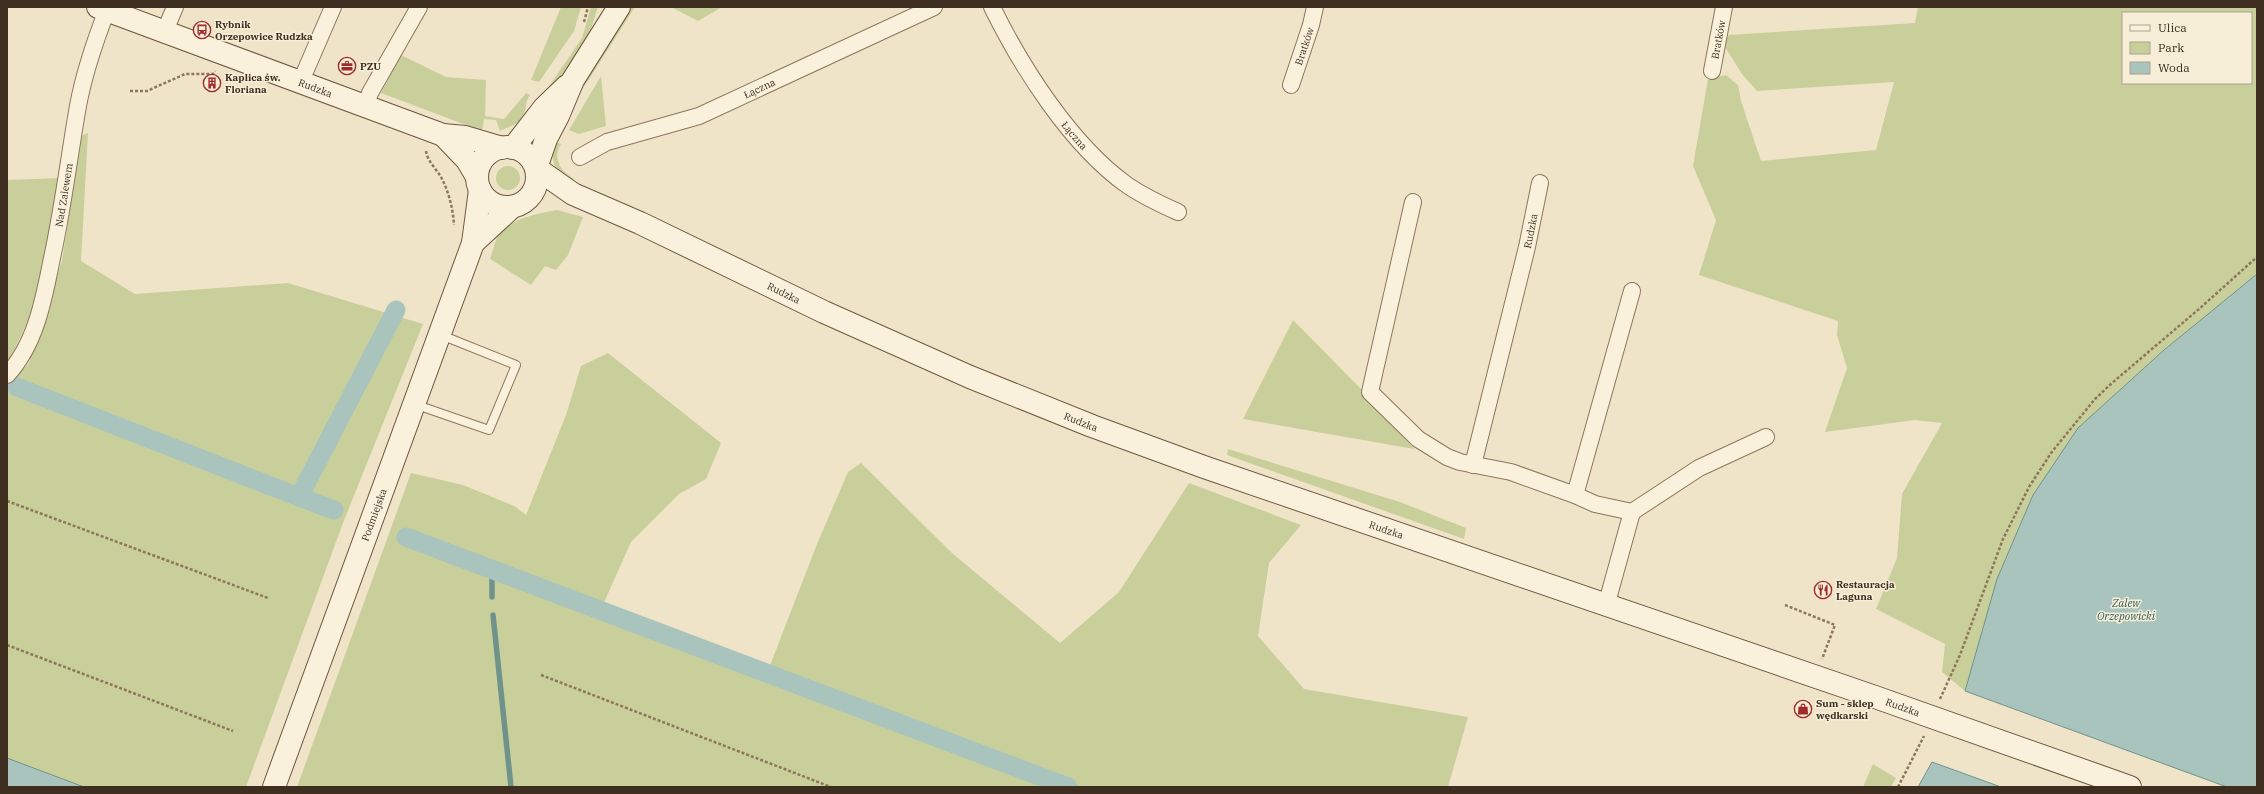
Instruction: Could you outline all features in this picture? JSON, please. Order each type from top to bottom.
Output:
[{"type":"main road","points":[[519,204],[536,186],[536,168],[545,143],[573,80],[619,7]]},
{"type":"main road","name":"Rudzka","points":[[103,9],[366,105],[434,139],[467,160],[479,184]]},
{"type":"main road","points":[[507,148],[544,108],[573,80]]},
{"type":"main road","name":"Rudzka","points":[[434,139],[465,137],[507,148]]},
{"type":"main road","points":[[536,168],[526,154],[507,148],[493,151],[484,159],[479,168],[479,184],[493,204],[519,204],[573,194]]},
{"type":"main road","name":"Rudzka","points":[[536,168],[573,194],[892,343],[984,383],[1153,449],[1606,606],[1875,697],[2130,787]]},
{"type":"main road","name":"Podmiejska","points":[[274,787],[473,243],[479,184]]},
{"type":"main road","name":"Podmiejska","points":[[473,243],[519,204]]},
{"type":"street","points":[[165,31],[175,7]]},
{"type":"street","points":[[301,82],[333,7]]},
{"type":"street","points":[[366,105],[370,93],[419,7]]},
{"type":"street","name":"Łączna","points":[[580,157],[606,142],[699,116],[934,7]]},
{"type":"street","name":"Łączna","points":[[992,7],[1017,53],[1053,108],[1088,150],[1126,184],[1148,199],[1178,212]]},
{"type":"street","name":"Bratków","points":[[1291,85],[1311,25],[1315,7]]},
{"type":"street","name":"Bratków","points":[[1712,71],[1724,7]]},
{"type":"street","name":"Nad Zalewem","points":[[7,376],[18,361],[32,334],[43,301],[62,212],[82,86],[103,9]]},
{"type":"street","name":"Rudzka","points":[[1473,464],[1527,247],[1540,183]]},
{"type":"street","points":[[1413,202],[1370,392],[1382,406],[1429,447],[1447,457],[1511,472],[1575,494],[1594,504],[1632,512]]},
{"type":"street","points":[[1575,494],[1632,291]]},
{"type":"street","points":[[1606,606],[1632,512],[1699,468],[1766,437]]},
{"type":"lane","points":[[414,403],[489,430],[516,366],[439,335]]},
{"type":"path","points":[[130,91],[147,91],[185,74],[213,74],[217,67]]},
{"type":"path","points":[[434,139],[426,156],[442,178],[453,216],[454,232]]},
{"type":"path","points":[[1936,704],[1944,693],[1960,654],[2003,539],[2029,487],[2051,453],[2095,399],[2257,257]]},
{"type":"path","points":[[7,501],[268,598]]},
{"type":"path","points":[[1785,605],[1835,625],[1820,665]]},
{"type":"path","points":[[7,645],[233,731]]},
{"type":"path","points":[[541,675],[831,787]]},
{"type":"path","points":[[1898,787],[1925,733]]},
{"type":"green space","points":[[561,7],[581,7],[574,31],[539,82],[531,80]]},
{"type":"green space","points":[[591,7],[598,7],[588,38],[551,90],[546,91],[582,38]]},
{"type":"green space","points":[[630,7],[635,7],[582,90],[564,126],[573,100]]},
{"type":"green space","points":[[671,7],[722,7],[698,21]]},
{"type":"green space","points":[[1918,7],[2257,7],[2257,274],[2164,350],[2078,428],[2033,495],[1997,579],[1965,691],[1942,672],[1945,644],[1876,609],[1897,558],[1902,494],[1942,423],[1915,420],[1825,432],[1847,368],[1837,335],[1838,321],[1699,275],[1716,220],[1693,166],[1708,79],[1726,75],[1738,85],[1741,101],[1761,161],[1876,150],[1894,82],[1757,91],[1742,74],[1723,44],[1729,35],[1915,23]]},
{"type":"green space","points":[[401,55],[446,77],[486,80],[485,116],[504,119],[526,93],[530,95],[527,101],[524,116],[516,124],[500,131],[496,120],[484,119],[482,131],[381,93]]},
{"type":"green space","points":[[601,76],[606,126],[579,134],[569,130]]},
{"type":"green space","points":[[88,133],[81,261],[135,294],[288,283],[423,324],[343,523],[246,787],[84,787],[7,758],[7,382],[28,365],[62,261],[81,136]]},
{"type":"green space","points":[[554,141],[561,144],[557,154],[559,164],[565,173],[574,179],[573,182],[556,172],[552,154]]},
{"type":"green space","points":[[508,166],[517,169],[520,178],[517,187],[508,190],[499,187],[496,178],[499,169]]},
{"type":"green space","points":[[60,178],[37,301],[7,365],[7,180]]},
{"type":"green space","points":[[557,210],[583,217],[568,255],[556,270],[545,266],[531,285],[490,259],[497,238],[505,228],[527,217]]},
{"type":"green space","points":[[1293,320],[1362,390],[1414,449],[1243,419]]},
{"type":"green space","points":[[608,353],[721,443],[706,479],[679,494],[631,542],[602,607],[769,668],[817,544],[848,472],[861,463],[952,553],[1060,643],[1119,592],[1189,483],[1301,525],[1269,563],[1258,636],[1304,689],[1468,717],[1448,787],[297,787],[411,473],[463,485],[514,506],[526,515],[566,415],[581,366]]},
{"type":"green space","points":[[1228,449],[1400,502],[1466,528],[1464,539],[1227,455]]},
{"type":"green space","points":[[1873,764],[1896,778],[1891,787],[1863,787]]},
{"type":"water","name":"Zalew Orzepowicki","points":[[2257,274],[2257,787],[2227,787],[1965,691],[1997,579],[2033,495],[2078,428],[2164,350]]},
{"type":"water","points":[[7,758],[84,787],[7,787]]},
{"type":"water","points":[[1932,762],[2001,787],[1918,787]]},
{"type":"waterway","points":[[17,387],[299,497],[396,310]]},
{"type":"waterway","points":[[299,497],[334,510]]},
{"type":"waterway","points":[[406,537],[1068,787]]},
{"type":"waterway","points":[[492,570],[492,597]]},
{"type":"waterway","points":[[493,615],[511,787]]},
{"type":"place","name":"Rybnik Orzepowice Rudzka","points":[[202,30]]},
{"type":"place","name":"PZU","points":[[347,66]]},
{"type":"place","name":"Kaplica św. Floriana","points":[[212,83]]},
{"type":"place","name":"Restauracja Laguna","points":[[1823,590]]},
{"type":"place","name":"Sum - sklep wędkarski","points":[[1803,709]]}]
